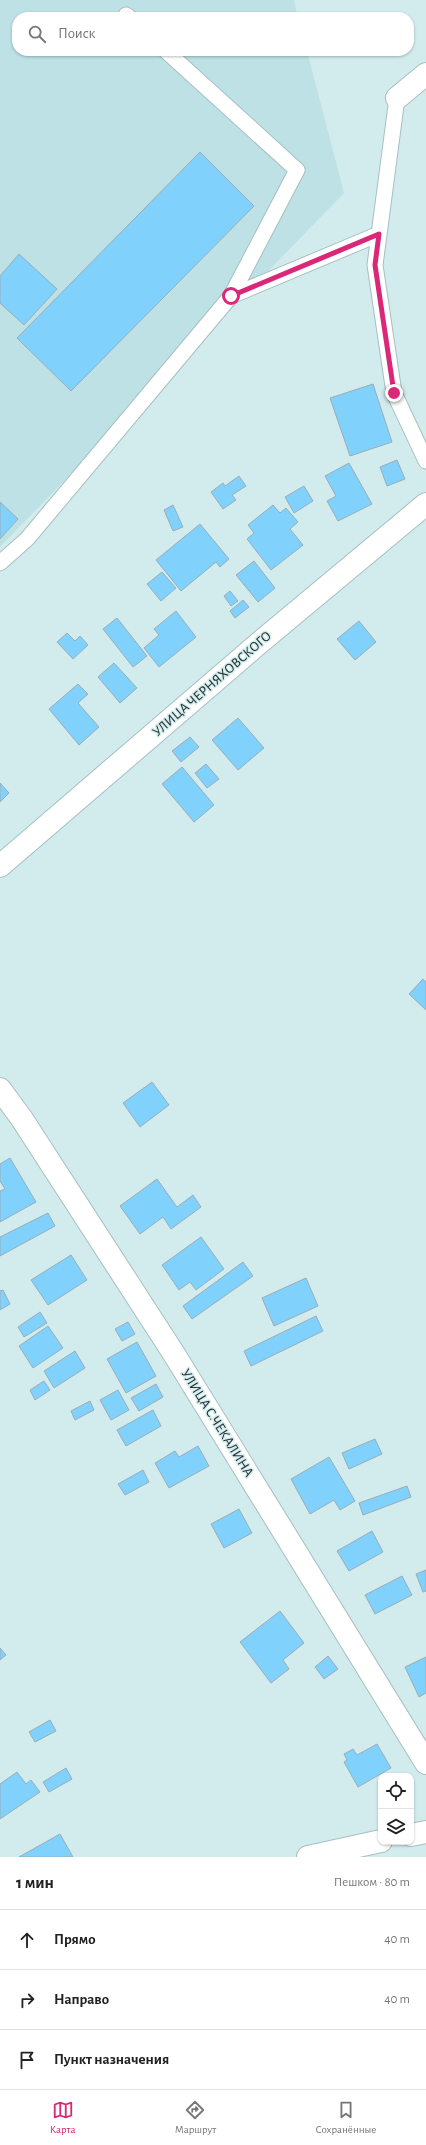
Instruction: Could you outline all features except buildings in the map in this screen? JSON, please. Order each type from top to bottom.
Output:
[{"type":"main road","points":[[397,98],[426,74]]},
{"type":"main road","name":"УЛИЦА ЧЕРНЯХОВСКОГО","points":[[0,866],[258,644],[426,504]]},
{"type":"main road","name":"УЛИЦА С.ЧЕКАЛИНА","points":[[0,1089],[22,1119],[174,1354],[426,1762]]},
{"type":"main road","points":[[414,1834],[426,1832]]},
{"type":"main road","points":[[308,1857],[349,1853],[378,1842]]},
{"type":"lane","points":[[0,563],[27,540],[231,296],[297,170],[172,56]]},
{"type":"lane","points":[[397,98],[375,265],[394,393],[426,461]]},
{"type":"lane","points":[[231,296],[379,234]]},
{"type":"shaded area","points":[[0,0],[294,0],[297,12],[12,12],[12,56],[308,56],[344,193],[0,547]]},
{"type":"route","points":[[231,296],[379,234],[375,265],[394,393]]}]
